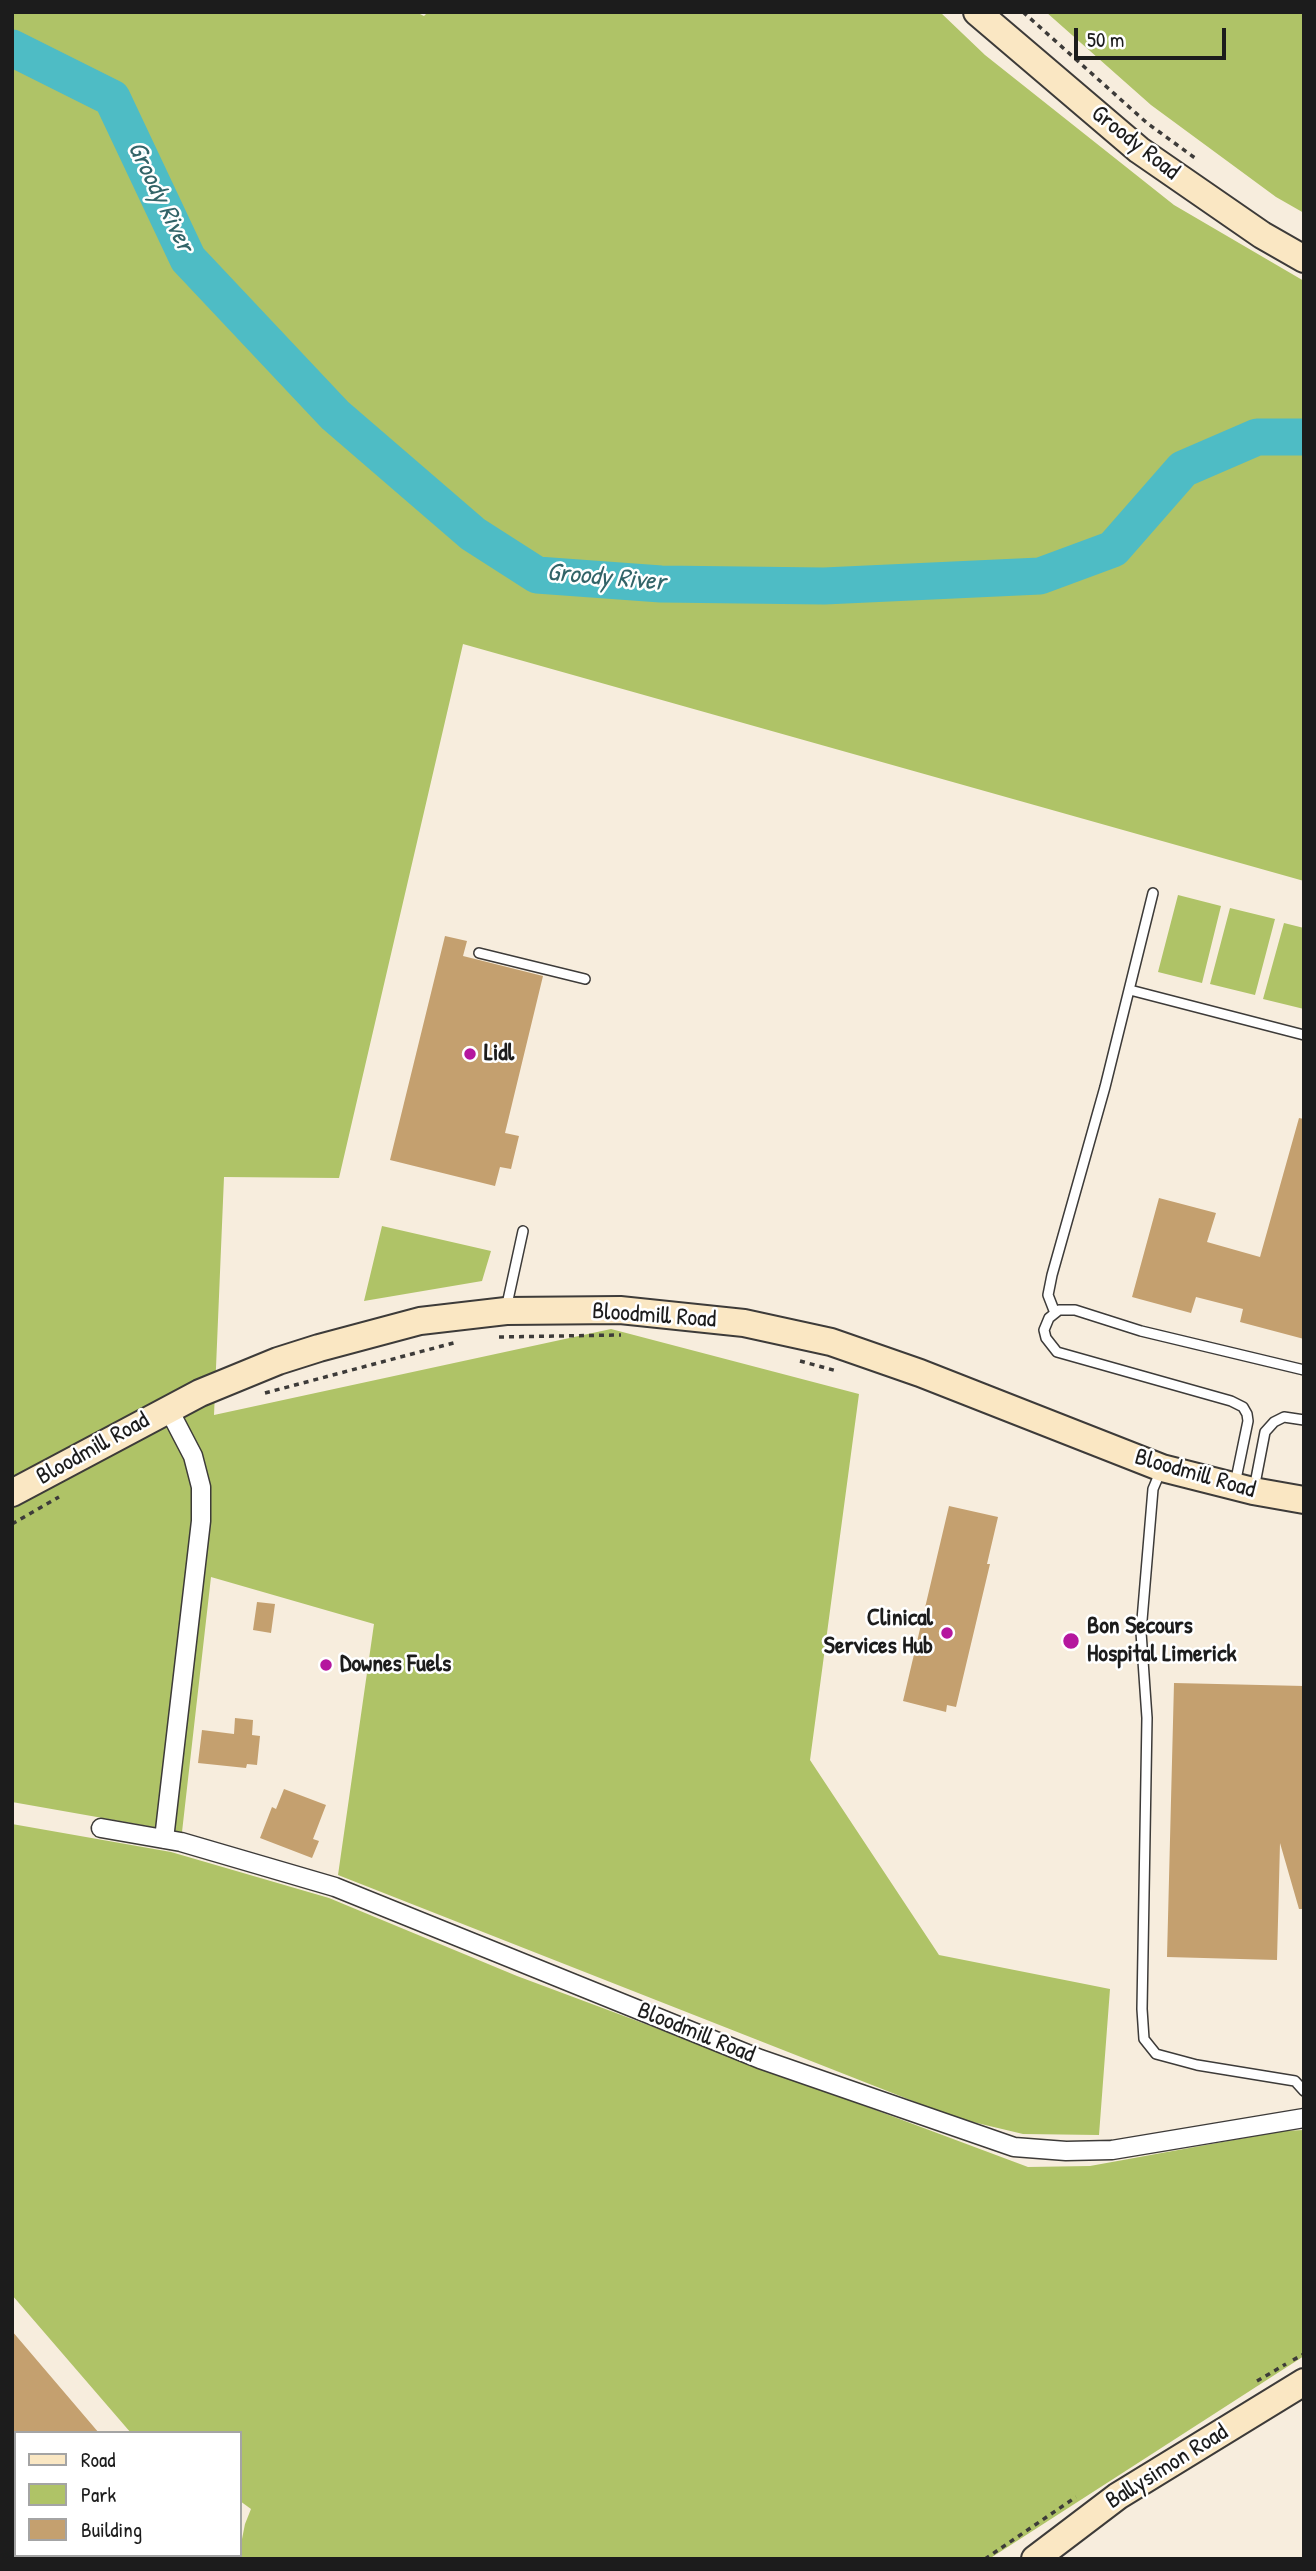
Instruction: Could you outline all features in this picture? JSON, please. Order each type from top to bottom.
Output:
[{"type":"street","name":"Groody Road","points":[[977,12],[1139,149],[1262,235],[1304,259]]},
{"type":"street","name":"Bloodmill Road","points":[[12,1493],[168,1408],[231,1379],[319,1348],[420,1321],[506,1311],[620,1310],[744,1323],[831,1342],[920,1373],[1162,1468],[1244,1489],[1304,1500]]},
{"type":"street","points":[[164,1839],[201,1521],[201,1487],[194,1456],[168,1408]]},
{"type":"street","name":"Bloodmill Road","points":[[101,1828],[164,1839],[335,1887],[760,2059],[1014,2147],[1066,2151],[1112,2150],[1304,2118]]},
{"type":"street","name":"Ballysimon Road","points":[[1035,2559],[1118,2496],[1304,2382]]},
{"type":"lane","points":[[1055,1313],[1048,1294],[1052,1275],[1130,990],[1153,893]]},
{"type":"lane","points":[[479,953],[585,979]]},
{"type":"lane","points":[[1130,990],[1304,1035]]},
{"type":"lane","points":[[506,1311],[523,1231]]},
{"type":"lane","points":[[1244,1489],[1248,1422],[1242,1407],[1231,1401],[1057,1352],[1049,1345],[1044,1330],[1049,1318],[1059,1310],[1075,1310],[1154,1335],[1304,1370]]},
{"type":"lane","points":[[1244,1489],[1265,1432],[1274,1422],[1284,1417],[1304,1420]]},
{"type":"lane","points":[[1162,1468],[1153,1489],[1141,1632],[1147,1718],[1142,2009],[1144,2039],[1156,2054],[1197,2065],[1295,2081],[1304,2091]]},
{"type":"path","points":[[1023,12],[1147,123],[1200,162]]},
{"type":"path","points":[[488,1337],[627,1335]]},
{"type":"path","points":[[255,1396],[461,1341]]},
{"type":"path","points":[[798,1360],[848,1374]]},
{"type":"path","points":[[12,1524],[60,1496]]},
{"type":"green space","points":[[12,12],[416,12],[424,16],[428,12],[940,12],[985,55],[1174,205],[1304,281],[1304,881],[463,644],[339,1178],[224,1177],[214,1415],[611,1329],[859,1394],[810,1760],[939,1955],[1110,1989],[1099,2135],[1023,2134],[956,2118],[338,1875],[374,1624],[211,1577],[182,1832],[12,1802]]},
{"type":"green space","points":[[1046,12],[1304,12],[1304,213],[1276,197],[1151,105]]},
{"type":"green space","points":[[1178,895],[1221,906],[1202,983],[1158,972]]},
{"type":"green space","points":[[1230,908],[1275,919],[1255,995],[1210,984]]},
{"type":"green space","points":[[1284,923],[1304,928],[1304,1009],[1263,999]]},
{"type":"green space","points":[[382,1226],[491,1251],[482,1281],[364,1301]]},
{"type":"green space","points":[[12,1824],[171,1852],[329,1898],[517,1976],[1028,2167],[1090,2166],[1283,2131],[1304,2130],[1304,2356],[989,2559],[238,2559],[242,2557],[242,2539],[251,2509],[242,2502],[242,2431],[129,2431],[12,2295]]},
{"type":"building","name":"Lidl","points":[[445,936],[467,941],[463,956],[543,976],[505,1133],[519,1136],[511,1169],[500,1167],[495,1186],[390,1160]]},
{"type":"building","points":[[1299,1118],[1304,1119],[1304,1339],[1240,1322],[1243,1309],[1196,1297],[1191,1313],[1132,1297],[1159,1198],[1216,1213],[1207,1242],[1260,1257]]},
{"type":"building","name":"Clinical Services Hub","points":[[949,1506],[998,1517],[987,1564],[990,1564],[956,1707],[947,1705],[946,1712],[903,1701]]},
{"type":"building","points":[[257,1602],[275,1604],[271,1633],[253,1630]]},
{"type":"building","name":"Bon Secours Hospital Limerick","points":[[1174,1683],[1304,1686],[1304,1909],[1299,1909],[1280,1843],[1277,1960],[1167,1957]]},
{"type":"building","points":[[235,1718],[253,1720],[252,1735],[260,1736],[257,1765],[247,1764],[246,1768],[198,1763],[202,1730],[234,1734]]},
{"type":"building","points":[[284,1789],[326,1805],[313,1839],[319,1841],[312,1858],[260,1838],[272,1807],[276,1809]]},
{"type":"building","points":[[12,2331],[97,2431],[12,2433]]},
{"type":"waterway","name":"Groody River","points":[[12,48],[112,98],[188,259],[335,415],[473,534],[537,575],[661,584],[824,586],[1040,576],[1113,549],[1183,469],[1257,437],[1304,437]]},
{"type":"place","name":"Lidl","points":[[470,1054]]},
{"type":"place","name":"Clinical Services Hub","points":[[947,1633]]},
{"type":"place","name":"Bon Secours Hospital Limerick","points":[[1071,1641]]},
{"type":"place","name":"Downes Fuels","points":[[326,1665]]}]
